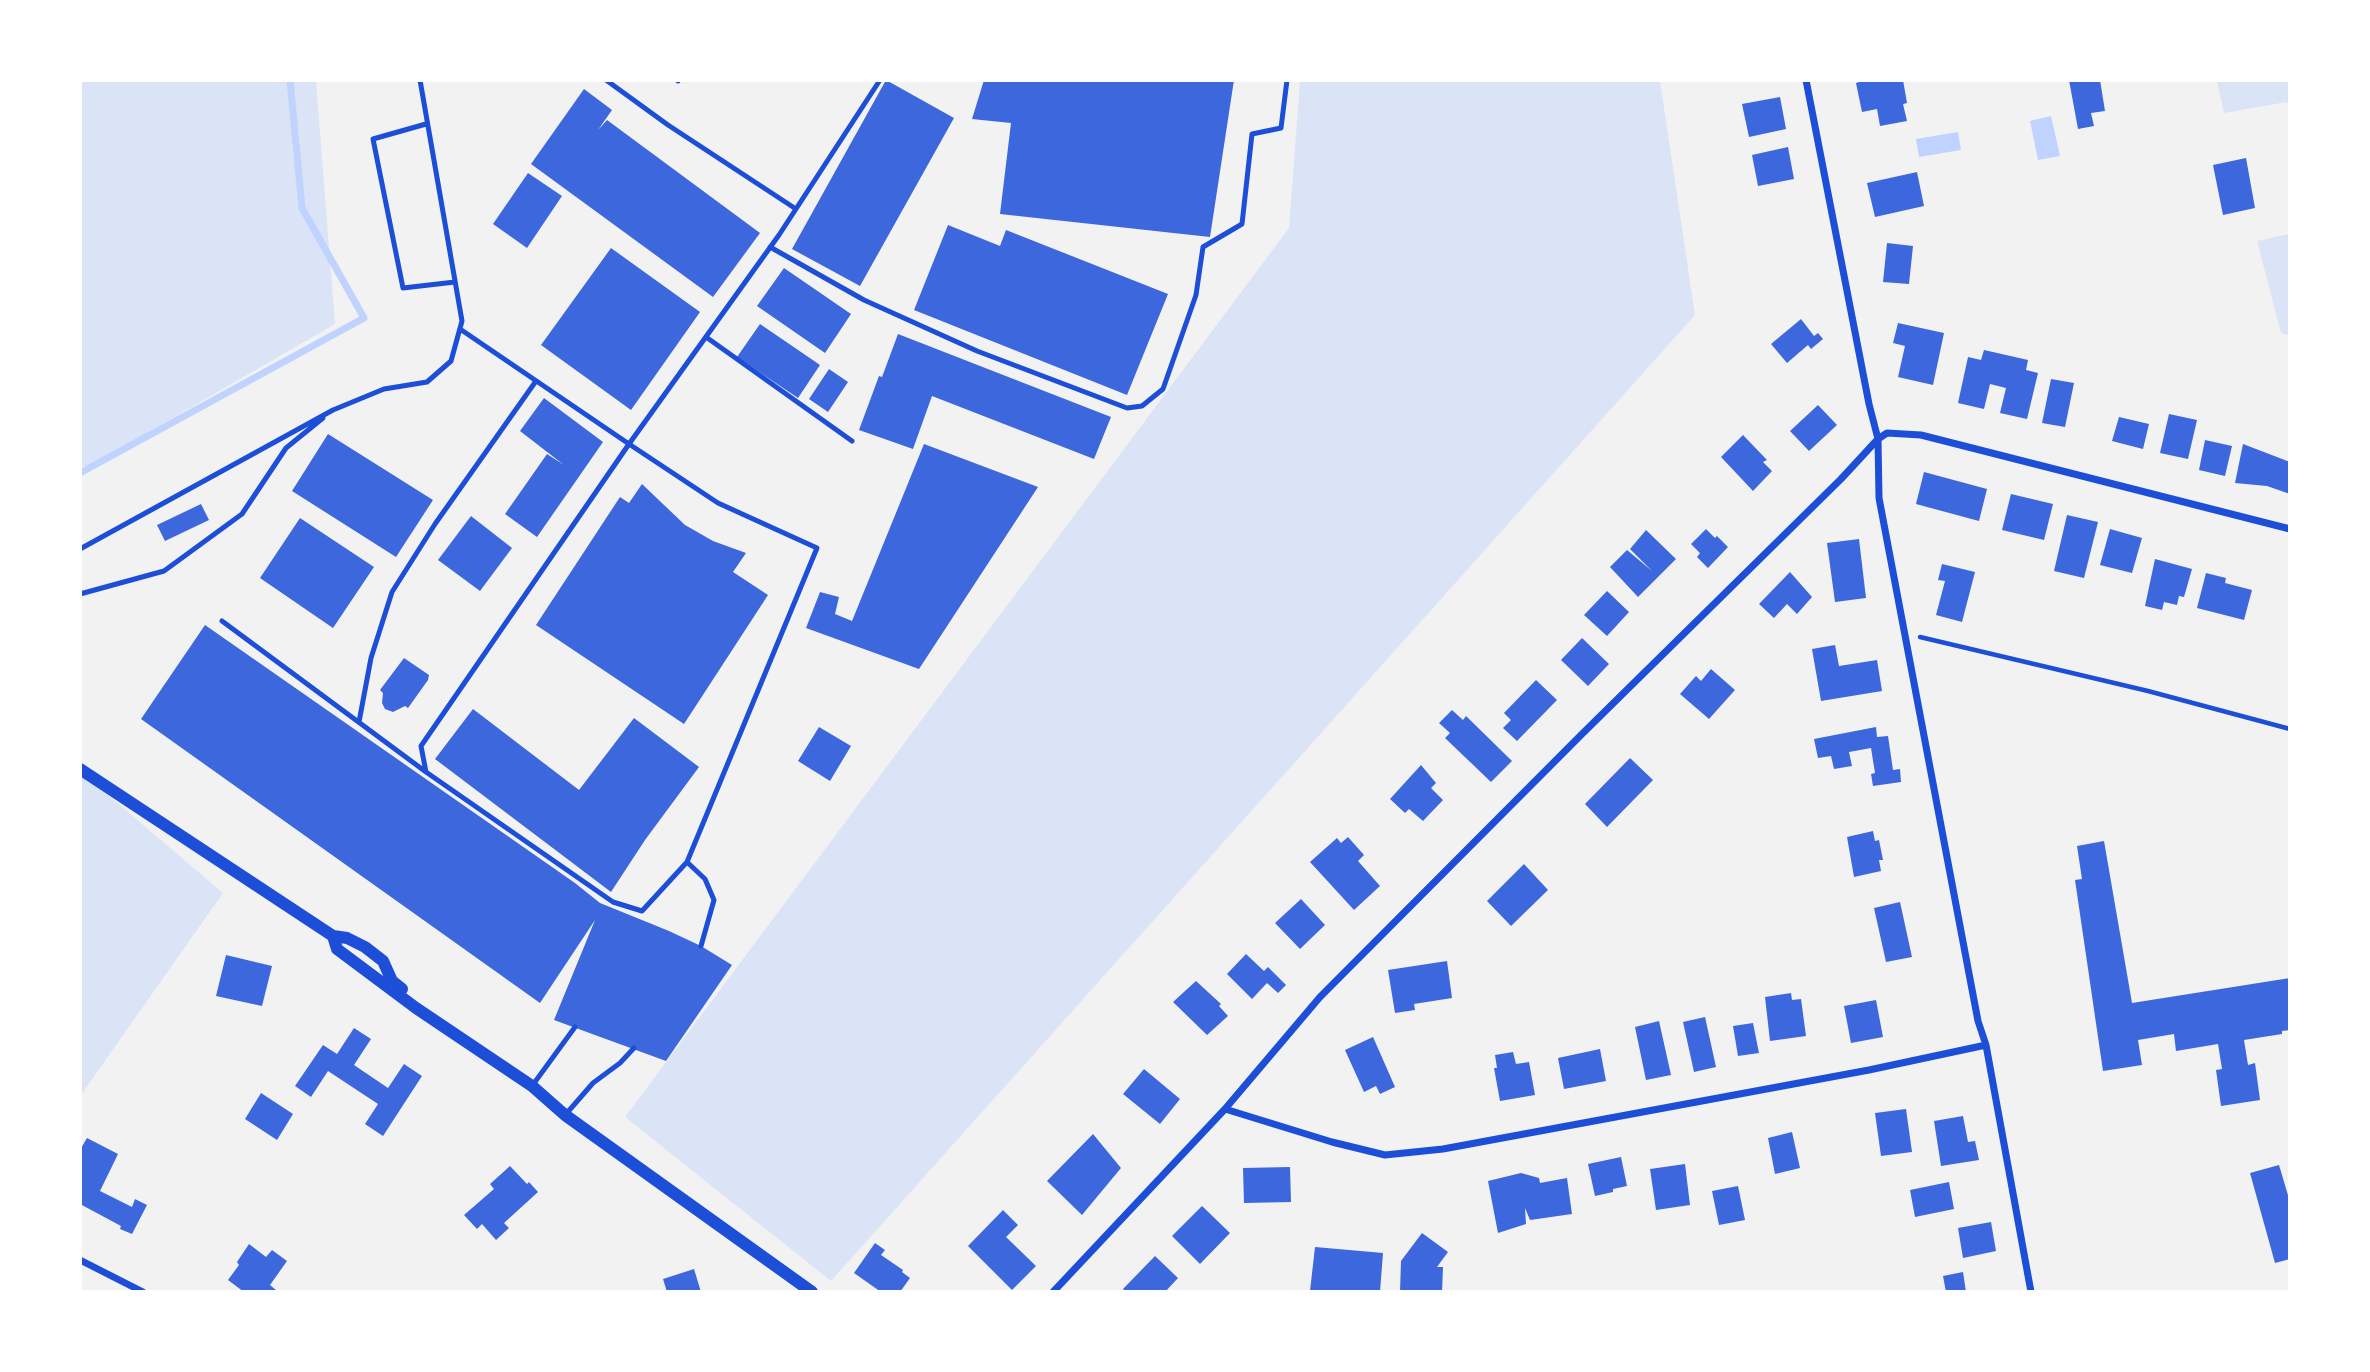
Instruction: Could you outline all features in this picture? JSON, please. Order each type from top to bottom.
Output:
[{"type":"street","points":[[1807,80],[1878,439],[1879,498],[1978,1021],[1986,1045],[2031,1292]]},
{"type":"street","points":[[1053,1292],[1224,1109],[1348,968],[1887,433],[1922,435],[2290,529]]},
{"type":"street","points":[[80,769],[332,936],[347,938],[365,947],[383,961],[392,981],[409,996],[411,1004]]},
{"type":"street","points":[[332,936],[337,949],[411,1004],[532,1086],[565,1115],[812,1292]]},
{"type":"street","points":[[1224,1109],[1385,1155],[1456,1147],[1869,1070],[1986,1045]]},
{"type":"street","points":[[80,1260],[143,1292]]},
{"type":"lane","points":[[80,549],[333,410],[384,389],[427,382],[452,361],[462,321],[420,80]]},
{"type":"lane","points":[[606,80],[668,125],[796,209]]},
{"type":"lane","points":[[426,772],[421,746],[629,444],[770,247],[880,80]]},
{"type":"lane","points":[[770,247],[864,300],[977,351],[1127,408],[1142,406],[1163,389],[1196,295],[1203,247],[1242,224],[1252,134],[1281,128],[1287,80]]},
{"type":"lane","points":[[426,124],[373,139],[403,288],[455,282]]},
{"type":"lane","points":[[460,329],[718,503],[817,548],[687,862],[642,911],[639,919]]},
{"type":"lane","points":[[706,337],[852,441]]},
{"type":"lane","points":[[359,722],[371,658],[392,592],[435,524],[536,381]]},
{"type":"lane","points":[[80,594],[164,571],[242,514],[286,448],[333,410]]},
{"type":"lane","points":[[222,621],[426,772],[613,902],[642,911]]},
{"type":"lane","points":[[687,862],[705,879],[714,900],[701,946]]},
{"type":"lane","points":[[532,1086],[575,1027]]},
{"type":"lane","points":[[565,1115],[593,1083],[620,1063],[634,1048]]},
{"type":"path","points":[[1904,633],[2148,691],[2290,729]]},
{"type":"shaded area","points":[[80,81],[316,81],[335,324],[90,466],[81,466]]},
{"type":"shaded area","points":[[1300,81],[1660,81],[1695,315],[831,1281],[625,1117],[1289,228]]},
{"type":"shaded area","points":[[2217,81],[2289,81],[2289,110],[2287,102],[2224,113]]},
{"type":"shaded area","points":[[2290,234],[2289,335],[2281,333],[2257,241]]},
{"type":"shaded area","points":[[81,772],[223,893],[81,1095]]},
{"type":"water","points":[[2051,116],[2060,156],[2038,160],[2030,121]]},
{"type":"water","points":[[1958,132],[1961,150],[1919,157],[1916,139]]},
{"type":"building","points":[[886,80],[954,118],[860,286],[792,249]]},
{"type":"building","points":[[984,80],[1234,80],[1210,237],[1000,214],[1011,123],[972,119]]},
{"type":"building","points":[[1866,80],[1903,80],[1907,103],[1903,104],[1907,121],[1880,126],[1877,109],[1862,112],[1856,83]]},
{"type":"building","points":[[2069,80],[2100,80],[2105,111],[2091,113],[2094,126],[2078,129]]},
{"type":"building","points":[[584,89],[612,110],[598,130],[607,120],[760,233],[713,297],[531,164]]},
{"type":"building","points":[[1780,97],[1786,129],[1749,137],[1742,104]]},
{"type":"building","points":[[1788,147],[1794,179],[1758,186],[1752,155]]},
{"type":"building","points":[[2246,158],[2255,208],[2223,215],[2213,165]]},
{"type":"building","points":[[1917,172],[1924,206],[1875,217],[1867,183]]},
{"type":"building","points":[[528,173],[562,196],[527,248],[493,224]]},
{"type":"building","points":[[948,225],[1000,246],[1006,230],[1168,294],[1127,395],[914,310]]},
{"type":"building","points":[[1887,243],[1913,246],[1909,284],[1883,282]]},
{"type":"building","points":[[611,248],[700,312],[631,410],[541,345]]},
{"type":"building","points":[[784,268],[851,314],[825,353],[757,306]]},
{"type":"building","points":[[1801,319],[1814,336],[1818,333],[1823,339],[1811,349],[1808,345],[1787,363],[1771,344]]},
{"type":"building","points":[[1898,323],[1944,333],[1933,385],[1898,377],[1905,346],[1893,343]]},
{"type":"building","points":[[760,324],[820,365],[798,398],[737,357]]},
{"type":"building","points":[[898,334],[1111,417],[1094,459],[932,396],[913,449],[859,430]]},
{"type":"building","points":[[1984,350],[2028,360],[2026,370],[2038,373],[2027,419],[2000,413],[2006,388],[1990,384],[1984,409],[1958,403],[1968,357],[1981,360]]},
{"type":"building","points":[[829,369],[848,382],[828,412],[809,399]]},
{"type":"building","points":[[2051,379],[2074,383],[2065,427],[2042,423]]},
{"type":"building","points":[[544,398],[603,442],[537,537],[505,514],[547,454],[564,465],[520,431]]},
{"type":"building","points":[[1818,405],[1837,425],[1809,451],[1790,431]]},
{"type":"building","points":[[2169,414],[2197,420],[2188,459],[2160,453]]},
{"type":"building","points":[[2119,417],[2149,424],[2143,449],[2112,441]]},
{"type":"building","points":[[328,434],[433,500],[396,557],[292,491]]},
{"type":"building","points":[[1743,435],[1767,460],[1763,462],[1772,471],[1753,491],[1721,457]]},
{"type":"building","points":[[2205,440],[2232,446],[2225,476],[2199,470]]},
{"type":"building","points":[[924,444],[1038,487],[919,669],[806,628],[820,592],[839,597],[835,614],[852,621]]},
{"type":"building","points":[[2243,444],[2290,462],[2290,494],[2267,486],[2235,483]]},
{"type":"building","points":[[1924,472],[1987,489],[1979,521],[1916,504]]},
{"type":"building","points":[[642,484],[685,525],[713,541],[746,553],[733,572],[768,595],[684,724],[536,625],[620,497],[629,503]]},
{"type":"building","points":[[2011,494],[2053,504],[2044,540],[2002,530]]},
{"type":"building","points":[[201,504],[209,520],[165,541],[157,525]]},
{"type":"building","points":[[2067,515],[2098,522],[2084,578],[2054,571]]},
{"type":"building","points":[[471,516],[512,548],[480,591],[438,560]]},
{"type":"building","points":[[300,518],[374,567],[333,628],[260,578]]},
{"type":"building","points":[[1706,529],[1728,547],[1708,568],[1697,557],[1700,553],[1691,544]]},
{"type":"building","points":[[2110,529],[2142,538],[2132,573],[2100,565]]},
{"type":"building","points":[[1646,530],[1676,559],[1638,597],[1610,567],[1627,550],[1652,571],[1630,549]]},
{"type":"building","points":[[1859,539],[1866,598],[1835,602],[1827,543]]},
{"type":"building","points":[[2155,559],[2192,569],[2184,597],[2179,596],[2177,605],[2164,602],[2162,610],[2145,606]]},
{"type":"building","points":[[1942,564],[1975,572],[1962,622],[1936,615],[1945,581],[1938,580]]},
{"type":"building","points":[[1790,572],[1812,597],[1797,614],[1787,604],[1774,618],[1759,604]]},
{"type":"building","points":[[2206,573],[2226,578],[2225,583],[2252,590],[2244,620],[2197,608]]},
{"type":"building","points":[[1607,591],[1629,612],[1607,636],[1584,615]]},
{"type":"building","points":[[205,625],[600,903],[701,946],[732,965],[666,1061],[554,1020],[595,920],[540,1003],[141,719]]},
{"type":"building","points":[[1582,638],[1609,664],[1588,686],[1561,660]]},
{"type":"building","points":[[1835,645],[1839,666],[1877,660],[1882,691],[1821,701],[1812,649]]},
{"type":"building","points":[[404,658],[429,675],[428,680],[408,708],[405,706],[393,712],[385,709],[382,703],[383,693],[380,690]]},
{"type":"building","points":[[1711,669],[1735,690],[1709,719],[1680,694],[1696,676],[1701,681]]},
{"type":"building","points":[[1536,680],[1557,700],[1517,741],[1503,728],[1511,720],[1504,713]]},
{"type":"building","points":[[473,709],[579,790],[634,718],[699,767],[645,840],[611,892],[435,759]]},
{"type":"building","points":[[1452,710],[1463,720],[1466,716],[1512,761],[1491,782],[1445,738],[1450,733],[1439,723]]},
{"type":"building","points":[[819,727],[851,746],[830,781],[798,761]]},
{"type":"building","points":[[1876,727],[1877,737],[1888,736],[1893,770],[1900,769],[1901,782],[1873,786],[1871,774],[1875,773],[1871,748],[1849,752],[1852,766],[1834,769],[1831,756],[1818,758],[1814,739]]},
{"type":"building","points":[[1630,758],[1653,780],[1607,827],[1585,804]]},
{"type":"building","points":[[1421,765],[1436,783],[1431,788],[1443,800],[1423,821],[1409,809],[1405,813],[1390,799]]},
{"type":"building","points":[[1873,831],[1875,841],[1879,840],[1883,860],[1879,860],[1881,871],[1854,877],[1847,837]]},
{"type":"building","points":[[1348,837],[1364,855],[1358,861],[1380,886],[1354,910],[1310,862],[1337,838],[1341,843]]},
{"type":"building","points":[[2104,841],[2132,1003],[2290,978],[2290,1030],[2282,1031],[2282,1034],[2244,1040],[2248,1065],[2255,1063],[2260,1100],[2221,1106],[2216,1070],[2222,1069],[2218,1044],[2176,1051],[2174,1034],[2138,1040],[2142,1065],[2103,1071],[2075,880],[2082,879],[2077,846]]},
{"type":"building","points":[[1524,864],[1548,890],[1511,926],[1487,901]]},
{"type":"building","points":[[1301,899],[1325,925],[1300,949],[1275,923]]},
{"type":"building","points":[[1900,902],[1912,957],[1886,962],[1874,908]]},
{"type":"building","points":[[1246,954],[1264,971],[1268,967],[1286,985],[1278,993],[1267,983],[1252,999],[1227,974]]},
{"type":"building","points":[[226,955],[272,966],[262,1006],[216,996]]},
{"type":"building","points":[[1447,961],[1452,998],[1414,1004],[1415,1010],[1395,1013],[1388,970]]},
{"type":"building","points":[[1196,981],[1221,1004],[1219,1006],[1228,1016],[1207,1035],[1173,1002]]},
{"type":"building","points":[[1791,993],[1792,1000],[1801,999],[1806,1036],[1770,1041],[1765,997]]},
{"type":"building","points":[[1876,1000],[1883,1037],[1851,1043],[1844,1006]]},
{"type":"building","points":[[1705,1017],[1716,1067],[1694,1072],[1683,1022]]},
{"type":"building","points":[[1659,1021],[1671,1075],[1646,1080],[1635,1027]]},
{"type":"building","points":[[1753,1023],[1759,1053],[1738,1056],[1733,1026]]},
{"type":"building","points":[[354,1028],[371,1039],[354,1065],[388,1088],[404,1064],[422,1076],[383,1136],[365,1124],[378,1104],[328,1071],[311,1097],[295,1086],[323,1045],[337,1054]]},
{"type":"building","points":[[1373,1037],[1395,1087],[1380,1094],[1376,1086],[1364,1092],[1345,1050]]},
{"type":"building","points":[[1600,1049],[1606,1081],[1564,1089],[1558,1058]]},
{"type":"building","points":[[1513,1052],[1516,1064],[1529,1062],[1535,1095],[1500,1101],[1494,1068],[1497,1068],[1495,1055]]},
{"type":"building","points":[[1144,1069],[1180,1099],[1160,1124],[1123,1094]]},
{"type":"building","points":[[261,1093],[293,1114],[277,1140],[245,1119]]},
{"type":"building","points":[[1906,1109],[1912,1152],[1881,1156],[1875,1113]]},
{"type":"building","points":[[1963,1116],[1968,1142],[1975,1141],[1979,1160],[1941,1166],[1934,1121]]},
{"type":"building","points":[[1792,1132],[1800,1168],[1775,1174],[1768,1138]]},
{"type":"building","points":[[1093,1134],[1121,1168],[1082,1215],[1047,1181]]},
{"type":"building","points":[[87,1138],[118,1154],[100,1191],[132,1207],[135,1199],[147,1205],[132,1234],[80,1204],[80,1150]]},
{"type":"building","points":[[1621,1157],[1627,1186],[1595,1196],[1588,1164]]},
{"type":"building","points":[[1685,1164],[1690,1205],[1656,1210],[1650,1169]]},
{"type":"building","points":[[2279,1165],[2290,1202],[2290,1259],[2275,1263],[2250,1173]]},
{"type":"building","points":[[510,1166],[538,1192],[504,1223],[509,1228],[496,1240],[482,1224],[477,1229],[464,1215],[494,1189],[490,1184]]},
{"type":"building","points":[[1290,1167],[1291,1202],[1244,1203],[1243,1168]]},
{"type":"building","points":[[1521,1173],[1539,1178],[1540,1183],[1567,1178],[1572,1214],[1530,1220],[1525,1208],[1526,1224],[1498,1233],[1488,1181]]},
{"type":"building","points":[[1949,1182],[1954,1209],[1915,1217],[1910,1190]]},
{"type":"building","points":[[1738,1186],[1745,1220],[1719,1225],[1712,1191]]},
{"type":"building","points":[[1202,1206],[1230,1233],[1200,1264],[1172,1236]]},
{"type":"building","points":[[1003,1210],[1018,1225],[1006,1237],[1036,1266],[1012,1290],[968,1246]]},
{"type":"building","points":[[1991,1222],[1996,1251],[1963,1258],[1958,1228]]},
{"type":"building","points":[[1422,1233],[1448,1252],[1437,1267],[1443,1267],[1442,1292],[1400,1292],[1401,1261]]},
{"type":"building","points":[[875,1243],[885,1250],[881,1255],[910,1278],[900,1292],[881,1292],[854,1273]]},
{"type":"building","points":[[249,1244],[266,1257],[272,1250],[287,1261],[270,1285],[276,1290],[274,1292],[244,1292],[228,1280]]},
{"type":"building","points":[[1315,1247],[1383,1253],[1380,1292],[1310,1291]]},
{"type":"building","points":[[1155,1256],[1178,1278],[1165,1292],[1126,1292],[1123,1289]]},
{"type":"building","points":[[694,1269],[701,1292],[667,1292],[663,1279]]},
{"type":"building","points":[[1963,1272],[1966,1292],[1946,1292],[1943,1276]]},
{"type":"waterway","points":[[80,473],[364,318],[302,208],[290,80]]}]
